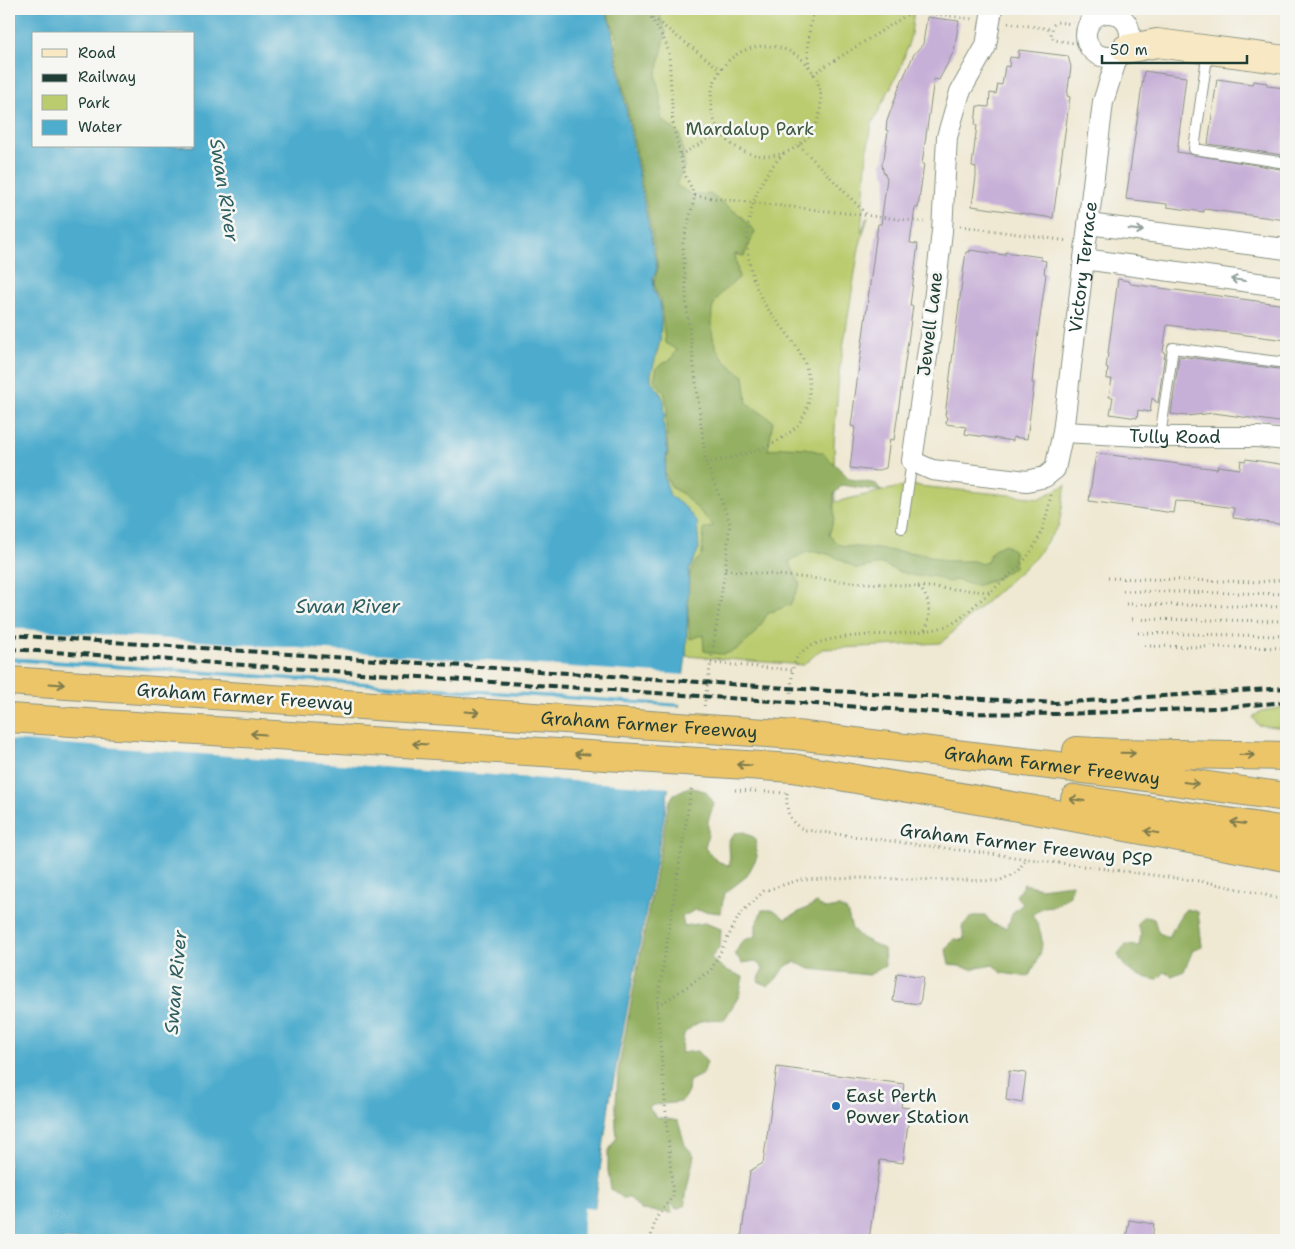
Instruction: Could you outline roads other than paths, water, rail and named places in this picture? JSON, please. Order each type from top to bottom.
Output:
[{"type":"highway","name":"Graham Farmer Freeway","points":[[9,681],[796,735],[1117,773],[1286,797]]},
{"type":"highway","name":"Graham Farmer Freeway","points":[[9,718],[790,781],[982,785],[1286,830]]},
{"type":"highway","points":[[796,735],[1116,753],[1286,756]]},
{"type":"highway","points":[[790,781],[1045,812],[1286,857]]},
{"type":"street","name":"Jewell Lane","points":[[912,461],[930,336],[942,224],[947,137],[960,92],[986,46],[992,9]]},
{"type":"street","points":[[1106,31],[1157,43],[1286,60]]},
{"type":"street","name":"Victory Terrace","points":[[1063,432],[1103,102],[1106,31]]},
{"type":"street","points":[[1088,224],[1286,249]]},
{"type":"street","points":[[1084,259],[1286,287]]},
{"type":"street","points":[[912,461],[932,470],[1027,481],[1045,477],[1055,469],[1063,432]]},
{"type":"street","name":"Tully Road","points":[[1063,432],[1160,437],[1257,437],[1286,440]]},
{"type":"lane","points":[[1208,50],[1194,149],[1286,163]]},
{"type":"lane","points":[[1160,437],[1173,348],[1286,363]]},
{"type":"lane","points":[[902,528],[912,461]]},
{"type":"water","name":"Swan River","points":[[9,9],[604,9],[611,25],[657,269],[653,278],[654,291],[660,302],[661,323],[660,341],[651,374],[651,381],[660,392],[664,401],[665,415],[663,421],[667,450],[664,476],[670,496],[685,507],[697,522],[699,548],[689,571],[686,656],[665,813],[610,1099],[590,1240],[9,1240]]},
{"type":"railway","points":[[9,635],[832,691],[1056,703],[1286,688]]},
{"type":"railway","points":[[9,649],[948,713],[1062,714],[1216,708],[1286,702]]},
{"type":"place","name":"East Perth Power Station","points":[[836,1106]]},
{"type":"park label","name":"Mardalup Park","points":[[750,129]]}]
